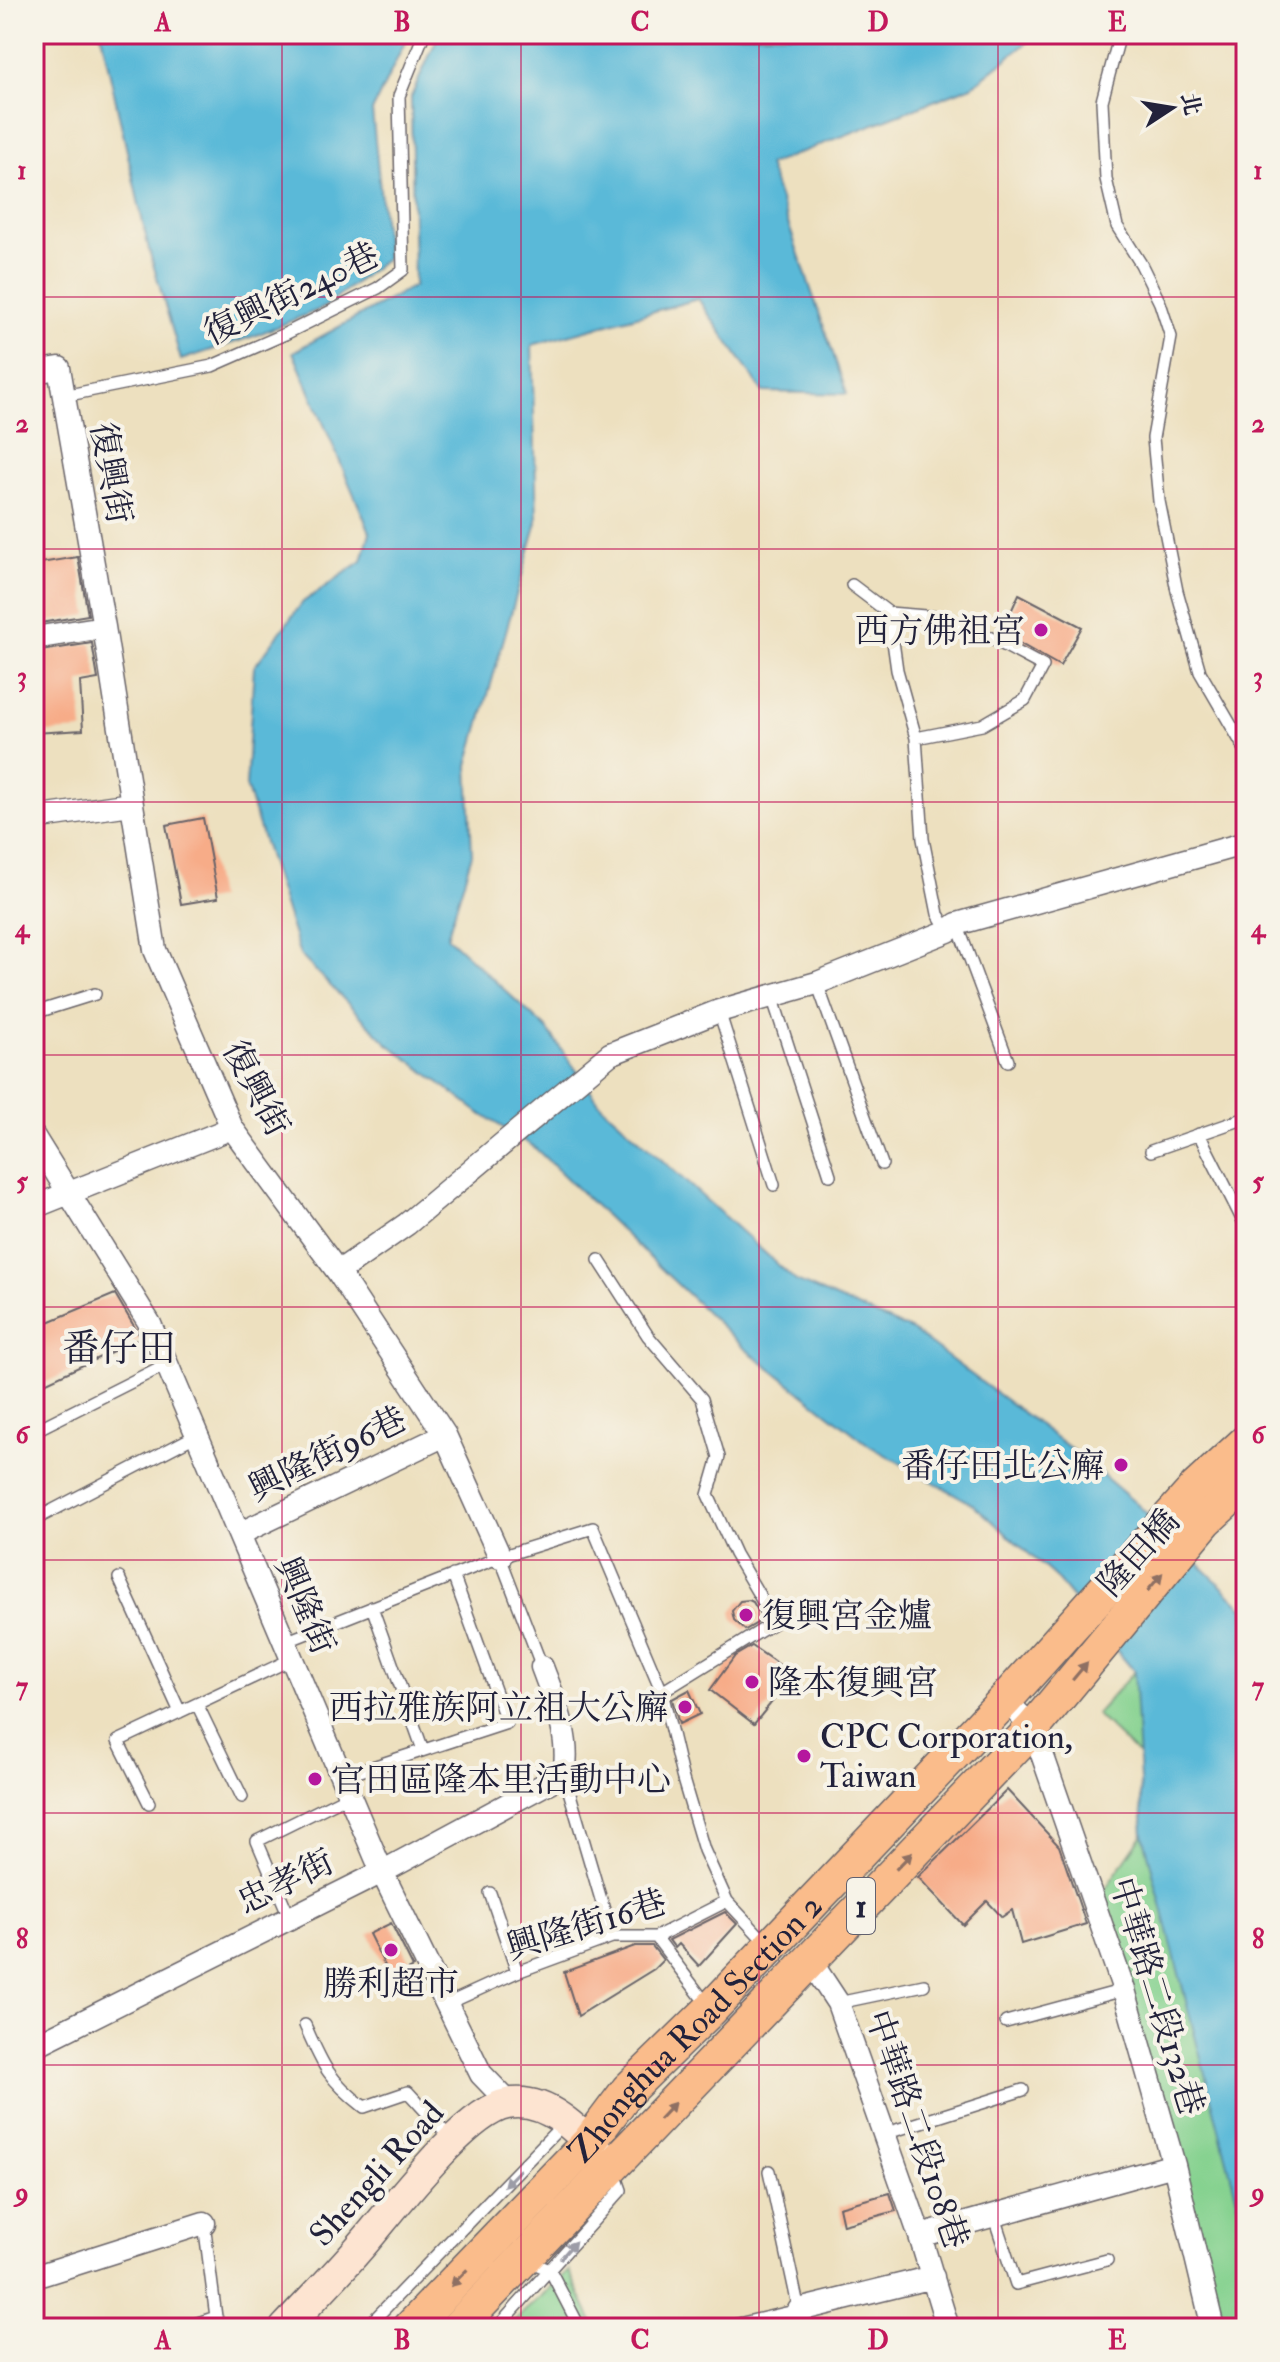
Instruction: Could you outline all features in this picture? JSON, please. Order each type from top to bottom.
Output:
[{"type":"main road","name":"隆田橋","points":[[1079,1618],[1197,1487],[1246,1442]]},
{"type":"main road","name":"隆田橋","points":[[1105,1642],[1206,1520],[1246,1483]]},
{"type":"main road","name":"Zhonghua Road Section 2","points":[[410,2328],[507,2228],[577,2132],[628,2090],[711,2009],[1079,1618]]},
{"type":"main road","name":"Zhonghua Road Section 2","points":[[537,2264],[573,2208],[1033,1728],[1105,1642]]},
{"type":"main road","points":[[509,2103],[526,2103],[553,2113],[613,2168]]},
{"type":"main road","name":"Shengli Road","points":[[285,2328],[453,2141],[488,2109],[509,2103]]},
{"type":"main road","name":"1","points":[[457,2328],[537,2264]]},
{"type":"street","name":"復興街","points":[[34,372],[59,368],[155,950],[232,1128],[338,1272],[445,1435],[500,1557]]},
{"type":"street","points":[[34,638],[104,627]]},
{"type":"street","points":[[34,818],[131,804]]},
{"type":"street","points":[[338,1272],[407,1224],[610,1054],[719,1011],[817,983],[953,928],[1246,843]]},
{"type":"street","points":[[34,1207],[232,1128]]},
{"type":"street","name":"興隆街","points":[[34,1137],[150,1324],[382,1872],[481,2074],[509,2103]]},
{"type":"street","name":"興隆街96巷","points":[[239,1534],[445,1435]]},
{"type":"street","name":"復興街","points":[[542,1667],[557,1706],[568,1752],[564,1774]]},
{"type":"street","name":"中華路二段132巷","points":[[1005,1700],[1033,1728],[1124,1990],[1174,2165],[1213,2328]]},
{"type":"street","name":"忠孝街","points":[[34,2046],[382,1872],[564,1774]]},
{"type":"street","name":"中華路二段108巷","points":[[809,1959],[838,2003],[920,2236],[948,2328]]},
{"type":"street","points":[[920,2236],[993,2213],[1174,2165]]},
{"type":"street","points":[[34,2277],[204,2223]]},
{"type":"street","points":[[799,2310],[933,2277]]},
{"type":"lane","name":"復興街240巷","points":[[64,396],[212,366],[378,288],[403,270],[399,96],[424,34]]},
{"type":"lane","points":[[1120,34],[1102,101],[1106,179],[1117,226],[1141,264],[1160,303],[1171,337],[1153,438],[1159,501],[1177,591],[1200,672],[1246,751]]},
{"type":"lane","points":[[852,585],[889,613],[937,617],[974,629],[1043,666],[1025,700],[982,725],[916,738]]},
{"type":"lane","points":[[889,613],[897,670],[916,738],[923,839],[938,914],[953,928],[1008,1061]]},
{"type":"lane","points":[[817,983],[882,1164]]},
{"type":"lane","points":[[34,1013],[95,994]]},
{"type":"lane","points":[[772,996],[830,1175]]},
{"type":"lane","points":[[719,1011],[774,1185]]},
{"type":"lane","points":[[1151,1151],[1246,1118]]},
{"type":"lane","points":[[1199,1134],[1243,1221]]},
{"type":"lane","points":[[599,1260],[648,1336],[702,1399],[719,1457],[708,1495],[735,1554],[775,1622],[662,1692]]},
{"type":"lane","points":[[34,1431],[167,1364]]},
{"type":"lane","points":[[34,1520],[197,1435]]},
{"type":"lane","points":[[149,1803],[118,1741],[197,1704],[288,1650],[372,1607],[500,1557],[593,1528],[662,1692],[704,1850],[727,1901],[770,1947]]},
{"type":"lane","name":"復興街","points":[[500,1557],[542,1667]]},
{"type":"lane","points":[[289,1916],[257,1841],[346,1786],[423,1750],[507,1723],[453,1575]]},
{"type":"lane","points":[[119,1578],[180,1712]]},
{"type":"lane","points":[[372,1607],[423,1750]]},
{"type":"lane","points":[[197,1704],[242,1797]]},
{"type":"lane","points":[[564,1774],[612,1937]]},
{"type":"lane","points":[[490,1893],[517,1972]]},
{"type":"lane","name":"興隆街16巷","points":[[447,2004],[517,1972],[612,1937],[656,1937],[727,1901]]},
{"type":"lane","points":[[656,1937],[711,2009]]},
{"type":"lane","points":[[838,2003],[924,1985]]},
{"type":"lane","points":[[1006,2022],[1124,1990]]},
{"type":"lane","points":[[305,2025],[322,2064],[338,2087],[364,2107],[408,2092],[453,2141]]},
{"type":"lane","points":[[884,2134],[1023,2090]]},
{"type":"lane","points":[[366,2328],[577,2132]]},
{"type":"lane","points":[[497,2328],[537,2264],[621,2190],[613,2168]]},
{"type":"lane","points":[[721,2328],[799,2310],[769,2171]]},
{"type":"lane","points":[[993,2213],[1016,2284],[1107,2260]]},
{"type":"lane","points":[[204,2223],[216,2317],[223,2328]]},
{"type":"lane","points":[[537,2264],[580,2328]]},
{"type":"lane","points":[[183,2328],[216,2317]]},
{"type":"green space","points":[[1244,1608],[1246,2328],[1213,2328],[1124,1990],[1103,1892],[1143,1834],[1140,1757],[1096,1714],[1187,1612]]},
{"type":"green space","points":[[569,2271],[596,2328],[506,2328]]},
{"type":"water","points":[[101,34],[409,34],[372,111],[387,258],[323,308],[254,336],[181,360],[149,250]]},
{"type":"water","points":[[439,34],[1038,34],[972,86],[768,165],[847,394],[763,392],[698,299],[532,345],[537,522],[468,765],[472,854],[447,937],[547,1029],[601,1105],[796,1281],[913,1331],[1078,1454],[1139,1506],[1244,1608],[1246,2234],[1143,1834],[1134,1671],[1054,1576],[974,1505],[870,1446],[744,1348],[534,1147],[478,1112],[387,1043],[300,955],[246,786],[254,667],[303,602],[362,561],[370,532],[293,352],[414,286],[411,97]]},
{"type":"building","points":[[78,557],[88,615],[34,624],[34,564]]},
{"type":"building","name":"西方佛祖宮","points":[[1019,594],[1082,627],[1060,666],[1001,633]]},
{"type":"building","points":[[92,643],[98,679],[80,682],[83,730],[34,733],[34,652]]},
{"type":"building","points":[[203,818],[218,898],[181,904],[166,825]]},
{"type":"building","points":[[115,1294],[141,1338],[34,1388],[34,1328]]},
{"type":"building","name":"復興宮金爐","points":[[749,1600],[760,1614],[757,1623],[745,1630],[734,1620],[732,1611],[740,1601]]},
{"type":"building","name":"隆本復興宮","points":[[752,1646],[794,1675],[754,1724],[710,1690],[735,1656]]},
{"type":"building","name":"西拉雅族阿立祖大公廨","points":[[689,1690],[700,1714],[679,1724],[672,1699]]},
{"type":"building","points":[[1007,1790],[1059,1846],[1086,1924],[1021,1944],[1012,1910],[1002,1917],[987,1901],[963,1925],[918,1877]]},
{"type":"building","points":[[725,1912],[737,1924],[699,1966],[679,1944],[675,1948],[669,1940]]},
{"type":"building","name":"勝利超市","points":[[391,1923],[413,1967],[391,1978],[369,1934]]},
{"type":"building","points":[[635,1946],[652,1946],[663,1960],[654,1969],[578,2016],[564,1972]]},
{"type":"building","points":[[890,2193],[896,2211],[843,2225],[839,2207]]},
{"type":"place","name":"西方佛祖宮","points":[[1041,630]]},
{"type":"place","name":"番仔田北公廨","points":[[1121,1465]]},
{"type":"place","name":"復興宮金爐","points":[[746,1615]]},
{"type":"place","name":"隆本復興宮","points":[[752,1682]]},
{"type":"place","name":"西拉雅族阿立祖大公廨","points":[[685,1707]]},
{"type":"place","name":"CPC Corporation, Taiwan","points":[[804,1756]]},
{"type":"place","name":"官田區隆本里活動中心","points":[[315,1779]]},
{"type":"place","name":"勝利超市","points":[[391,1950]]},
{"type":"district","name":"番仔田","points":[[119,1348]]}]
